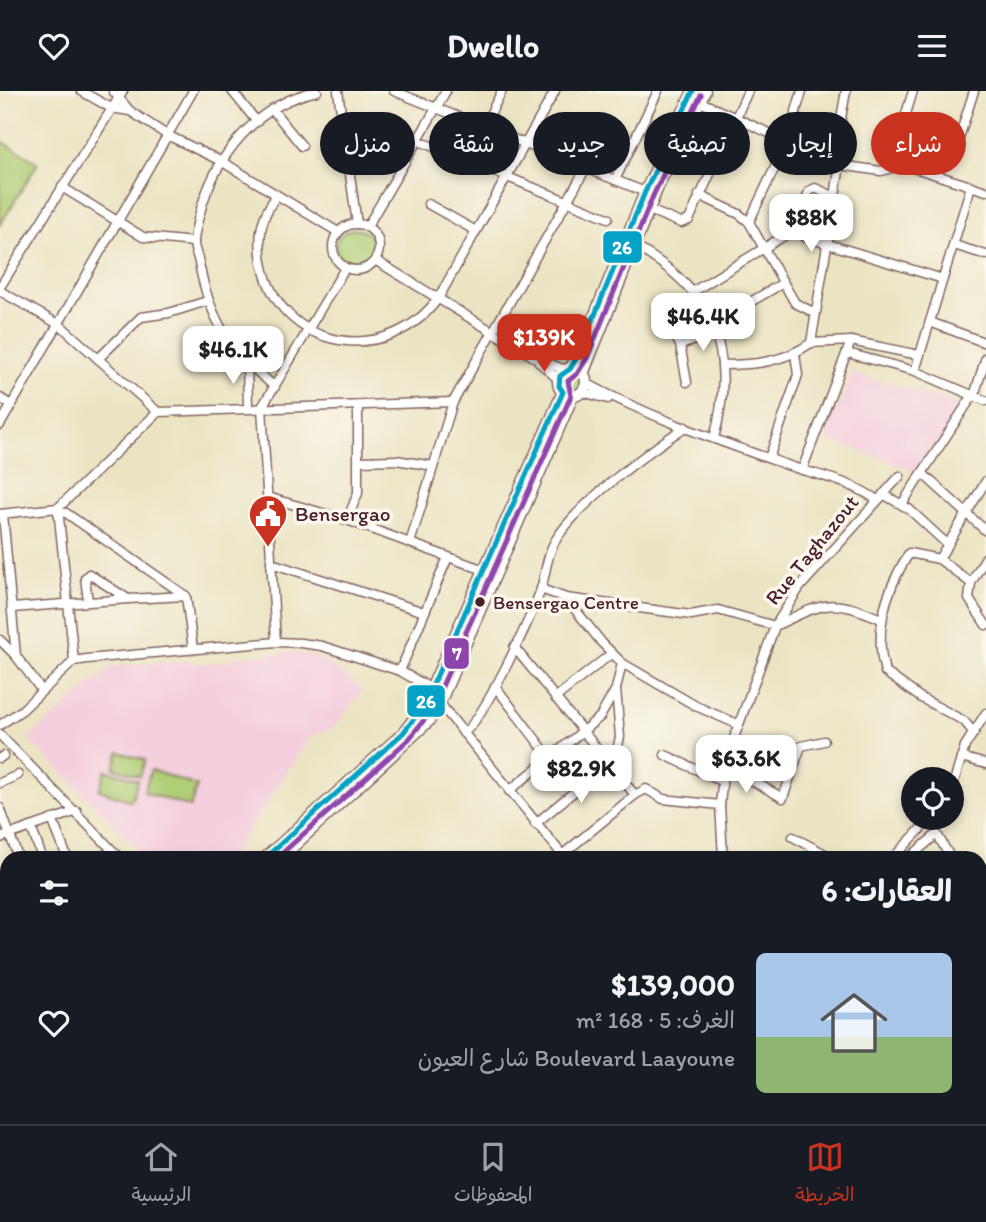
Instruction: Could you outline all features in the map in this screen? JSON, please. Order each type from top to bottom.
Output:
[{"type":"street","points":[[81,91],[111,108],[130,111],[167,135],[221,162],[338,232]]},
{"type":"street","points":[[0,425],[193,91]]},
{"type":"street","points":[[232,91],[257,122]]},
{"type":"street","points":[[275,387],[247,363],[220,327],[207,301],[194,242],[203,202],[221,162],[272,109],[317,91]]},
{"type":"street","points":[[338,91],[350,191],[357,224]]},
{"type":"street","points":[[394,91],[449,112]]},
{"type":"street","points":[[367,227],[446,91]]},
{"type":"street","points":[[491,112],[502,91]]},
{"type":"street","points":[[276,195],[264,219],[261,235],[264,273],[282,305],[309,331],[351,342],[372,342],[412,326],[428,313],[555,91]]},
{"type":"street","points":[[615,180],[658,91]]},
{"type":"street","points":[[559,380],[582,346],[645,192],[694,96],[705,91]]},
{"type":"street","points":[[737,112],[748,91]]},
{"type":"street","points":[[796,112],[802,91]]},
{"type":"street","points":[[843,112],[846,91]]},
{"type":"street","points":[[907,112],[913,91]]},
{"type":"street","points":[[966,116],[974,91]]},
{"type":"street","points":[[119,93],[0,289],[60,325],[158,412]]},
{"type":"street","points":[[119,93],[130,111]]},
{"type":"street","points":[[694,96],[723,112]]},
{"type":"street","points":[[273,851],[403,733],[430,692],[577,387],[694,96]]},
{"type":"street","points":[[272,109],[302,146]]},
{"type":"street","points":[[519,140],[533,146]]},
{"type":"street","points":[[419,141],[608,218]]},
{"type":"street","points":[[410,543],[453,402],[582,175]]},
{"type":"street","points":[[603,175],[645,192]]},
{"type":"street","points":[[649,210],[686,222],[708,175]]},
{"type":"street","points":[[749,222],[771,175]]},
{"type":"street","points":[[811,343],[835,175]]},
{"type":"street","points":[[937,175],[986,191]]},
{"type":"street","points":[[915,371],[971,186]]},
{"type":"street","points":[[62,187],[118,224],[149,240],[194,242]]},
{"type":"street","points":[[694,291],[800,226],[809,191],[815,188],[834,196]]},
{"type":"street","points":[[699,195],[740,214],[749,222],[795,303],[815,313]]},
{"type":"street","points":[[428,204],[476,231]]},
{"type":"street","points":[[357,224],[367,227],[379,245],[375,260],[365,269],[345,268],[334,256],[334,239],[338,232],[357,224]]},
{"type":"street","points":[[800,226],[806,237],[943,279]]},
{"type":"street","points":[[954,244],[986,255]]},
{"type":"street","points":[[634,246],[663,262],[694,291],[717,333],[723,392],[714,437]]},
{"type":"street","points":[[375,260],[534,357],[559,380],[902,504],[948,545]]},
{"type":"street","points":[[276,642],[262,407],[345,268]]},
{"type":"street","points":[[713,324],[783,283]]},
{"type":"street","points":[[98,359],[141,317],[169,313],[207,301]]},
{"type":"street","points":[[660,312],[680,345],[687,381]]},
{"type":"street","points":[[930,322],[986,343]]},
{"type":"street","points":[[680,345],[717,333]]},
{"type":"street","points":[[722,365],[776,361],[811,343],[851,341],[919,355]]},
{"type":"street","points":[[802,470],[851,341]]},
{"type":"street","points":[[847,353],[915,371],[986,401]]},
{"type":"street","points":[[769,458],[799,375],[794,354]]},
{"type":"street","points":[[534,357],[567,370],[577,387]]},
{"type":"street","points":[[902,504],[974,396],[986,357]]},
{"type":"street","points":[[247,363],[248,408]]},
{"type":"street","points":[[0,398],[11,405]]},
{"type":"street","points":[[58,510],[158,412],[453,402]]},
{"type":"street","points":[[347,520],[358,493],[358,406]]},
{"type":"street","points":[[463,733],[477,721],[495,686],[541,589],[554,544],[570,520],[685,427]]},
{"type":"street","points":[[359,461],[404,461],[433,466]]},
{"type":"street","points":[[922,473],[986,531]]},
{"type":"street","name":"Rue Taghazout","points":[[723,851],[720,805],[724,765],[775,626],[800,587],[900,476]]},
{"type":"street","points":[[939,559],[986,481]]},
{"type":"street","points":[[267,497],[347,520],[490,572]]},
{"type":"street","points":[[58,510],[74,661]]},
{"type":"street","points":[[16,656],[2,514],[58,510],[186,596],[193,649]]},
{"type":"street","points":[[0,551],[5,541]]},
{"type":"street","points":[[971,583],[939,559],[909,553],[881,619],[879,648],[885,672],[921,698],[964,721],[974,733]]},
{"type":"street","points":[[400,671],[448,557]]},
{"type":"street","points":[[986,557],[971,583],[970,605],[986,625]]},
{"type":"street","points":[[271,562],[424,613]]},
{"type":"street","points":[[289,851],[422,731],[439,705],[490,572]]},
{"type":"street","points":[[88,601],[85,578],[89,574],[128,599]]},
{"type":"street","points":[[541,589],[566,598],[691,615],[719,610],[775,626],[810,609],[834,603],[881,619]]},
{"type":"street","points":[[12,608],[186,596]]},
{"type":"street","points":[[566,598],[611,654],[622,663],[696,706],[737,724]]},
{"type":"street","points":[[0,725],[22,710],[74,661],[276,642],[322,646],[400,671],[425,685],[535,824],[562,851]]},
{"type":"street","points":[[1,643],[16,656],[41,691]]},
{"type":"street","points":[[514,647],[635,795]]},
{"type":"street","points":[[555,698],[611,654]]},
{"type":"street","points":[[509,791],[607,709],[616,689],[622,663]]},
{"type":"street","points":[[495,686],[550,758]]},
{"type":"street","points":[[535,824],[610,765],[619,750],[616,689]]},
{"type":"street","points":[[958,767],[986,713]]},
{"type":"street","points":[[0,735],[112,851]]},
{"type":"street","points":[[724,765],[783,799],[801,746],[824,741]]},
{"type":"street","points":[[665,755],[721,781]]},
{"type":"street","points":[[961,757],[986,764]]},
{"type":"street","points":[[0,783],[18,775]]},
{"type":"street","points":[[569,851],[635,795],[646,789],[663,799],[720,805]]},
{"type":"street","points":[[0,808],[16,851]]},
{"type":"street","points":[[0,838],[76,811]]},
{"type":"street","points":[[52,819],[65,851]]},
{"type":"street","points":[[31,827],[40,851]]},
{"type":"street","points":[[900,851],[920,830]]},
{"type":"street","points":[[935,830],[947,851]]},
{"type":"street","points":[[917,851],[937,834]]},
{"type":"street","points":[[793,837],[820,851]]},
{"type":"shaded area","points":[[852,373],[962,405],[920,473],[825,438]]},
{"type":"shaded area","points":[[298,652],[324,660],[363,690],[333,728],[311,736],[234,851],[141,851],[28,739],[112,666],[192,660],[193,664],[228,661],[239,656]]},
{"type":"green space","points":[[0,140],[38,163],[0,225]]},
{"type":"green space","points":[[355,229],[368,235],[374,248],[368,261],[355,267],[342,261],[336,248],[342,235]]},
{"type":"green space","points":[[572,371],[580,375],[584,383],[580,391],[572,395],[564,391],[560,383],[564,375]]},
{"type":"green space","points":[[119,752],[145,760],[140,776],[114,768]]},
{"type":"green space","points":[[106,770],[138,780],[131,801],[99,790]]},
{"type":"green space","points":[[151,770],[197,786],[190,807],[144,792]]},
{"type":"transit line","name":"26","points":[[273,851],[403,733],[423,707],[563,392],[559,386],[560,376],[570,369],[579,354],[645,192],[693,91]]},
{"type":"transit line","name":"7","points":[[285,851],[409,739],[431,711],[571,396],[568,381],[577,374],[587,358],[653,196],[701,95]]},
{"type":"place","name":"Bensergao","points":[[268,548]]},
{"type":"place","name":"Bensergao Centre","points":[[480,602]]}]
